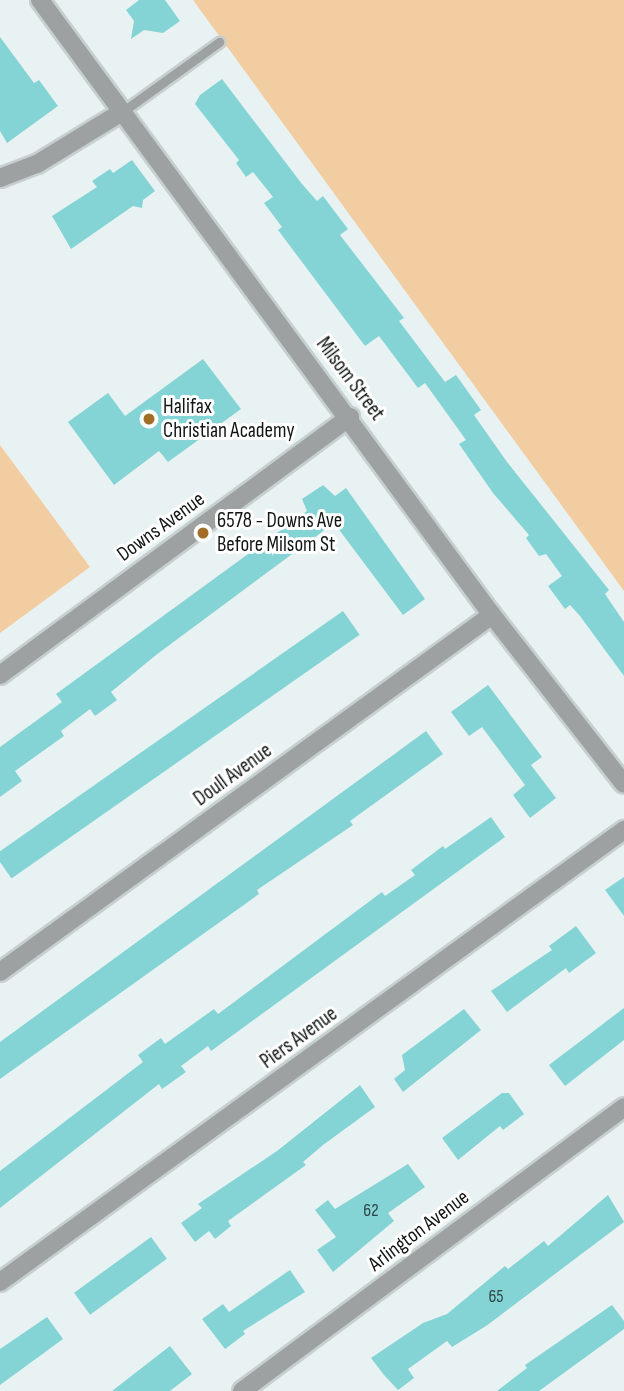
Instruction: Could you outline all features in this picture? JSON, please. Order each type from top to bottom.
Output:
[{"type":"street","name":"Milsom Street","points":[[40,0],[350,416],[492,615],[624,784]]},
{"type":"street","points":[[0,178],[37,164],[122,112]]},
{"type":"street","name":"Downs Avenue","points":[[0,675],[350,416]]},
{"type":"street","name":"Doull Avenue","points":[[0,972],[492,615]]},
{"type":"street","name":"Piers Avenue","points":[[0,1282],[624,830]]},
{"type":"street","name":"Arlington Avenue","points":[[242,1391],[624,1107]]},
{"type":"lane","points":[[122,112],[219,42]]},
{"type":"shaded area","points":[[193,0],[624,0],[624,591]]},
{"type":"shaded area","points":[[0,445],[90,567],[0,633]]},
{"type":"building","points":[[139,0],[165,0],[180,21],[163,33],[144,30],[131,39],[134,21],[126,10]]},
{"type":"building","points":[[0,37],[34,83],[39,80],[58,106],[7,143],[0,131]]},
{"type":"building","points":[[222,79],[302,184],[317,201],[323,196],[348,229],[340,235],[404,318],[399,321],[445,382],[456,375],[481,410],[474,415],[507,462],[609,590],[605,594],[624,622],[624,676],[580,616],[570,605],[565,609],[548,586],[562,576],[546,554],[539,556],[526,538],[529,535],[493,493],[459,444],[466,440],[425,383],[418,388],[379,336],[365,346],[278,230],[282,227],[264,203],[273,197],[253,172],[246,177],[236,163],[239,160],[195,104],[200,95]]},
{"type":"building","points":[[132,160],[155,191],[143,200],[142,208],[133,206],[71,249],[52,216],[97,187],[92,181],[110,169],[113,173]]},
{"type":"building","name":"Halifax Christian Academy","points":[[203,359],[241,409],[168,462],[159,451],[114,485],[68,422],[108,393],[125,416]]},
{"type":"building","points":[[323,485],[335,496],[346,488],[425,599],[403,615],[334,523],[156,655],[111,692],[117,700],[95,716],[90,709],[61,731],[64,736],[15,771],[22,781],[0,797],[0,747],[62,702],[56,694],[307,511],[302,499]]},
{"type":"building","points":[[343,611],[360,635],[11,879],[0,862],[0,851]]},
{"type":"building","points":[[488,685],[542,757],[531,765],[556,798],[530,818],[513,795],[525,785],[482,727],[469,736],[451,712]]},
{"type":"building","points":[[426,731],[443,754],[350,821],[353,825],[257,890],[259,894],[0,1079],[0,1042]]},
{"type":"building","points":[[491,817],[505,837],[211,1051],[208,1046],[181,1066],[186,1072],[162,1089],[159,1084],[0,1208],[0,1171],[143,1062],[138,1055],[161,1038],[165,1044],[214,1009],[218,1014],[382,892],[385,896],[415,875],[411,870],[443,846],[445,849]]},
{"type":"building","points":[[624,877],[624,916],[605,890]]},
{"type":"building","points":[[576,926],[596,953],[569,973],[566,968],[507,1012],[491,991],[552,950],[549,946]]},
{"type":"building","points":[[624,1008],[624,1040],[565,1086],[549,1065]]},
{"type":"building","points":[[464,1009],[481,1030],[403,1092],[394,1079],[405,1070],[402,1055]]},
{"type":"building","points":[[360,1085],[375,1107],[323,1145],[303,1162],[306,1165],[228,1221],[231,1226],[215,1239],[209,1231],[195,1242],[181,1223],[202,1208],[198,1204],[277,1151]]},
{"type":"building","points":[[502,1093],[509,1093],[524,1114],[503,1130],[500,1126],[458,1160],[442,1138]]},
{"type":"building","points":[[408,1164],[425,1187],[388,1213],[394,1221],[333,1272],[317,1250],[336,1237],[315,1210],[328,1200],[335,1209]]},
{"type":"building","points":[[608,1195],[624,1222],[486,1326],[452,1347],[447,1341],[408,1369],[414,1378],[398,1390],[371,1358],[423,1323],[447,1314],[505,1266],[508,1269],[544,1241],[548,1246]]},
{"type":"building","points":[[151,1237],[167,1259],[90,1315],[74,1293]]},
{"type":"building","points":[[290,1270],[305,1292],[243,1331],[245,1334],[225,1349],[202,1319],[223,1304],[229,1312]]},
{"type":"building","points":[[612,1305],[624,1321],[624,1329],[616,1335],[539,1391],[497,1391],[527,1368],[525,1365]]},
{"type":"building","points":[[47,1317],[63,1339],[0,1385],[0,1349]]},
{"type":"building","points":[[170,1346],[192,1374],[170,1391],[112,1391]]},
{"type":"place","name":"Halifax Christian Academy","points":[[149,419]]},
{"type":"place","name":"6578 - Downs Ave Before Milsom St","points":[[203,533]]}]
